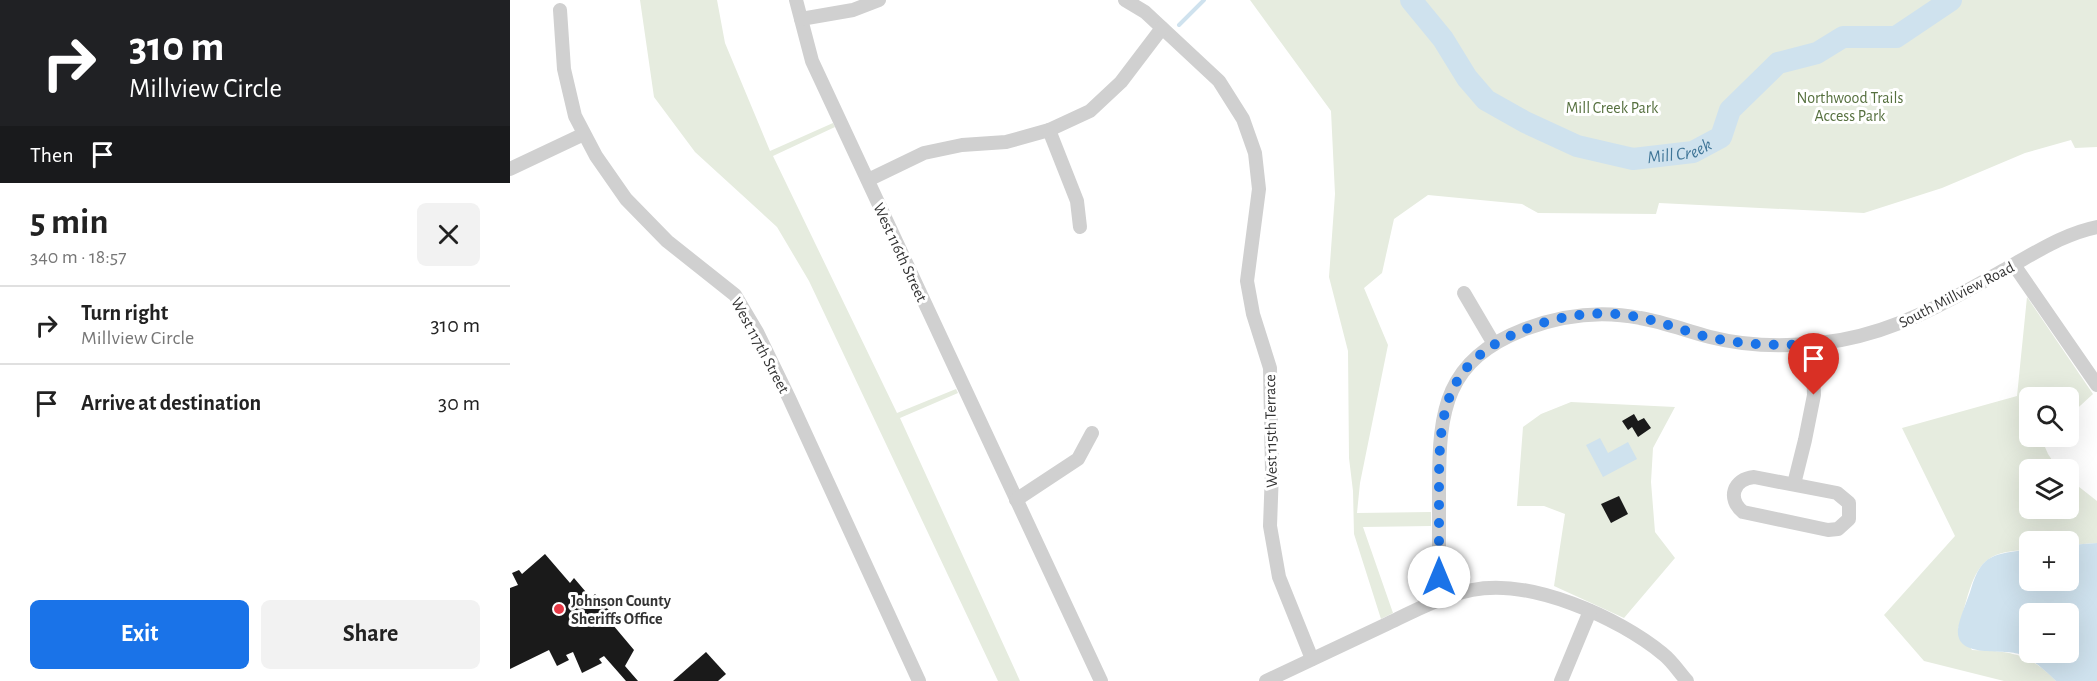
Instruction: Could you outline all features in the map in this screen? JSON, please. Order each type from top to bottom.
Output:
[{"type":"street","name":"West 116th Street","points":[[796,0],[812,61],[1101,681]]},
{"type":"street","points":[[801,19],[853,10],[879,0]]},
{"type":"street","name":"West 115th Terrace","points":[[1125,0],[1145,12],[1219,81],[1243,119],[1256,153],[1259,189],[1247,281],[1253,314],[1270,368],[1272,471],[1269,526],[1279,577],[1312,659]]},
{"type":"street","name":"West 117th Street","points":[[560,10],[564,69],[575,116],[584,134],[596,156],[626,199],[667,241],[735,294],[758,332],[919,681]]},
{"type":"street","points":[[868,180],[924,153],[962,145],[1006,142],[1048,130],[1090,111],[1121,82],[1162,28]]},
{"type":"street","points":[[1048,130],[1077,201],[1080,227]]},
{"type":"street","points":[[510,169],[584,134]]},
{"type":"street","name":"South Millview Road","points":[[1444,599],[1439,577],[1440,430],[1446,404],[1457,380],[1474,360],[1494,344],[1546,321],[1578,315],[1611,314],[1641,318],[1712,338],[1744,344],[1812,344],[1842,339],[1888,328],[1909,320],[1945,303],[2066,236],[2097,226]]},
{"type":"street","points":[[2014,265],[2097,385]]},
{"type":"street","points":[[1464,293],[1494,344]]},
{"type":"street","points":[[1794,484],[1814,395],[1812,344]]},
{"type":"street","points":[[1016,500],[1078,459],[1092,433]]},
{"type":"street","points":[[1747,477],[1794,484],[1842,495],[1849,503],[1850,509],[1846,523],[1838,529],[1828,530],[1749,514],[1743,512],[1735,503],[1737,485],[1747,477]]},
{"type":"street","points":[[1266,681],[1444,599],[1472,590],[1508,589],[1543,593],[1590,611],[1627,629],[1664,655],[1687,681]]},
{"type":"street","points":[[1561,681],[1590,611]]},
{"type":"green space","points":[[640,0],[717,0],[725,43],[770,151],[833,123],[835,127],[773,156],[897,413],[956,389],[958,393],[900,418],[1020,681],[998,681],[809,281],[777,227],[695,152],[654,97]]},
{"type":"green space","name":"Northwood Trails Access Park","points":[[1250,0],[2097,0],[2097,147],[2075,148],[2071,140],[2025,153],[1942,188],[1864,213],[1659,203],[1656,214],[1538,213],[1522,204],[1428,195],[1394,219],[1382,273],[1364,288],[1388,345],[1360,483],[1357,513],[1431,512],[1431,526],[1363,527],[1393,613],[1381,619],[1354,534],[1353,491],[1349,458],[1348,351],[1329,277],[1335,194],[1331,111]]},
{"type":"green space","points":[[2027,297],[2093,394],[2079,407],[2079,387],[2019,387],[2019,447],[2045,447],[2051,459],[2019,459],[2019,519],[2079,519],[2079,487],[2097,501],[2097,543],[2079,544],[2079,531],[2019,531],[2019,550],[1996,555],[1985,562],[1979,570],[1970,589],[1958,629],[1972,650],[2018,655],[2019,663],[2035,663],[2056,681],[2004,681],[1924,661],[1884,615],[1955,536],[1902,428],[2017,396]]},
{"type":"green space","points":[[1571,402],[1675,407],[1653,448],[1651,482],[1655,532],[1675,558],[1624,618],[1554,586],[1565,514],[1544,506],[1517,506],[1523,427],[1541,414]]},
{"type":"water","points":[[1600,438],[1608,453],[1628,442],[1637,459],[1603,477],[1586,445]]},
{"type":"water","points":[[2097,543],[2097,681],[2056,681],[2035,663],[2079,663],[2079,603],[2019,603],[2019,654],[1972,649],[1964,645],[1959,638],[1958,629],[1975,577],[1985,562],[1999,555],[2019,551],[2019,591],[2079,591],[2079,544]]},
{"type":"building","points":[[1634,414],[1638,421],[1644,418],[1651,428],[1638,437],[1632,427],[1628,430],[1622,421]]},
{"type":"building","points":[[1619,496],[1628,514],[1611,523],[1601,504]]},
{"type":"building","name":"Johnson County Sheriffs Office","points":[[545,554],[570,583],[574,578],[591,598],[595,594],[618,621],[613,625],[634,650],[625,666],[638,681],[626,681],[604,656],[599,659],[602,663],[582,673],[573,652],[566,655],[569,660],[557,666],[549,650],[510,669],[510,588],[518,585],[512,573],[519,570],[522,574]]},
{"type":"building","name":"Johnson County Sheriffs Office","points":[[706,652],[726,674],[718,681],[673,681]]},
{"type":"waterway","points":[[1179,25],[1204,0]]},
{"type":"waterway","name":"Mill Creek","points":[[1411,0],[1443,39],[1467,78],[1486,100],[1525,122],[1577,146],[1633,159],[1693,152],[1721,137],[1730,110],[1778,63],[1817,53],[1843,37],[1896,37],[1951,0]]},
{"type":"place","name":"Johnson County Sheriffs Office","points":[[559,609]]},
{"type":"route","points":[[1439,577],[1440,430],[1446,404],[1457,380],[1474,360],[1494,344],[1517,332],[1546,321],[1578,315],[1611,314],[1641,318],[1712,338],[1744,344],[1812,344],[1814,395]]},
{"type":"park label","name":"Mill Creek Park","points":[[1612,107]]}]
